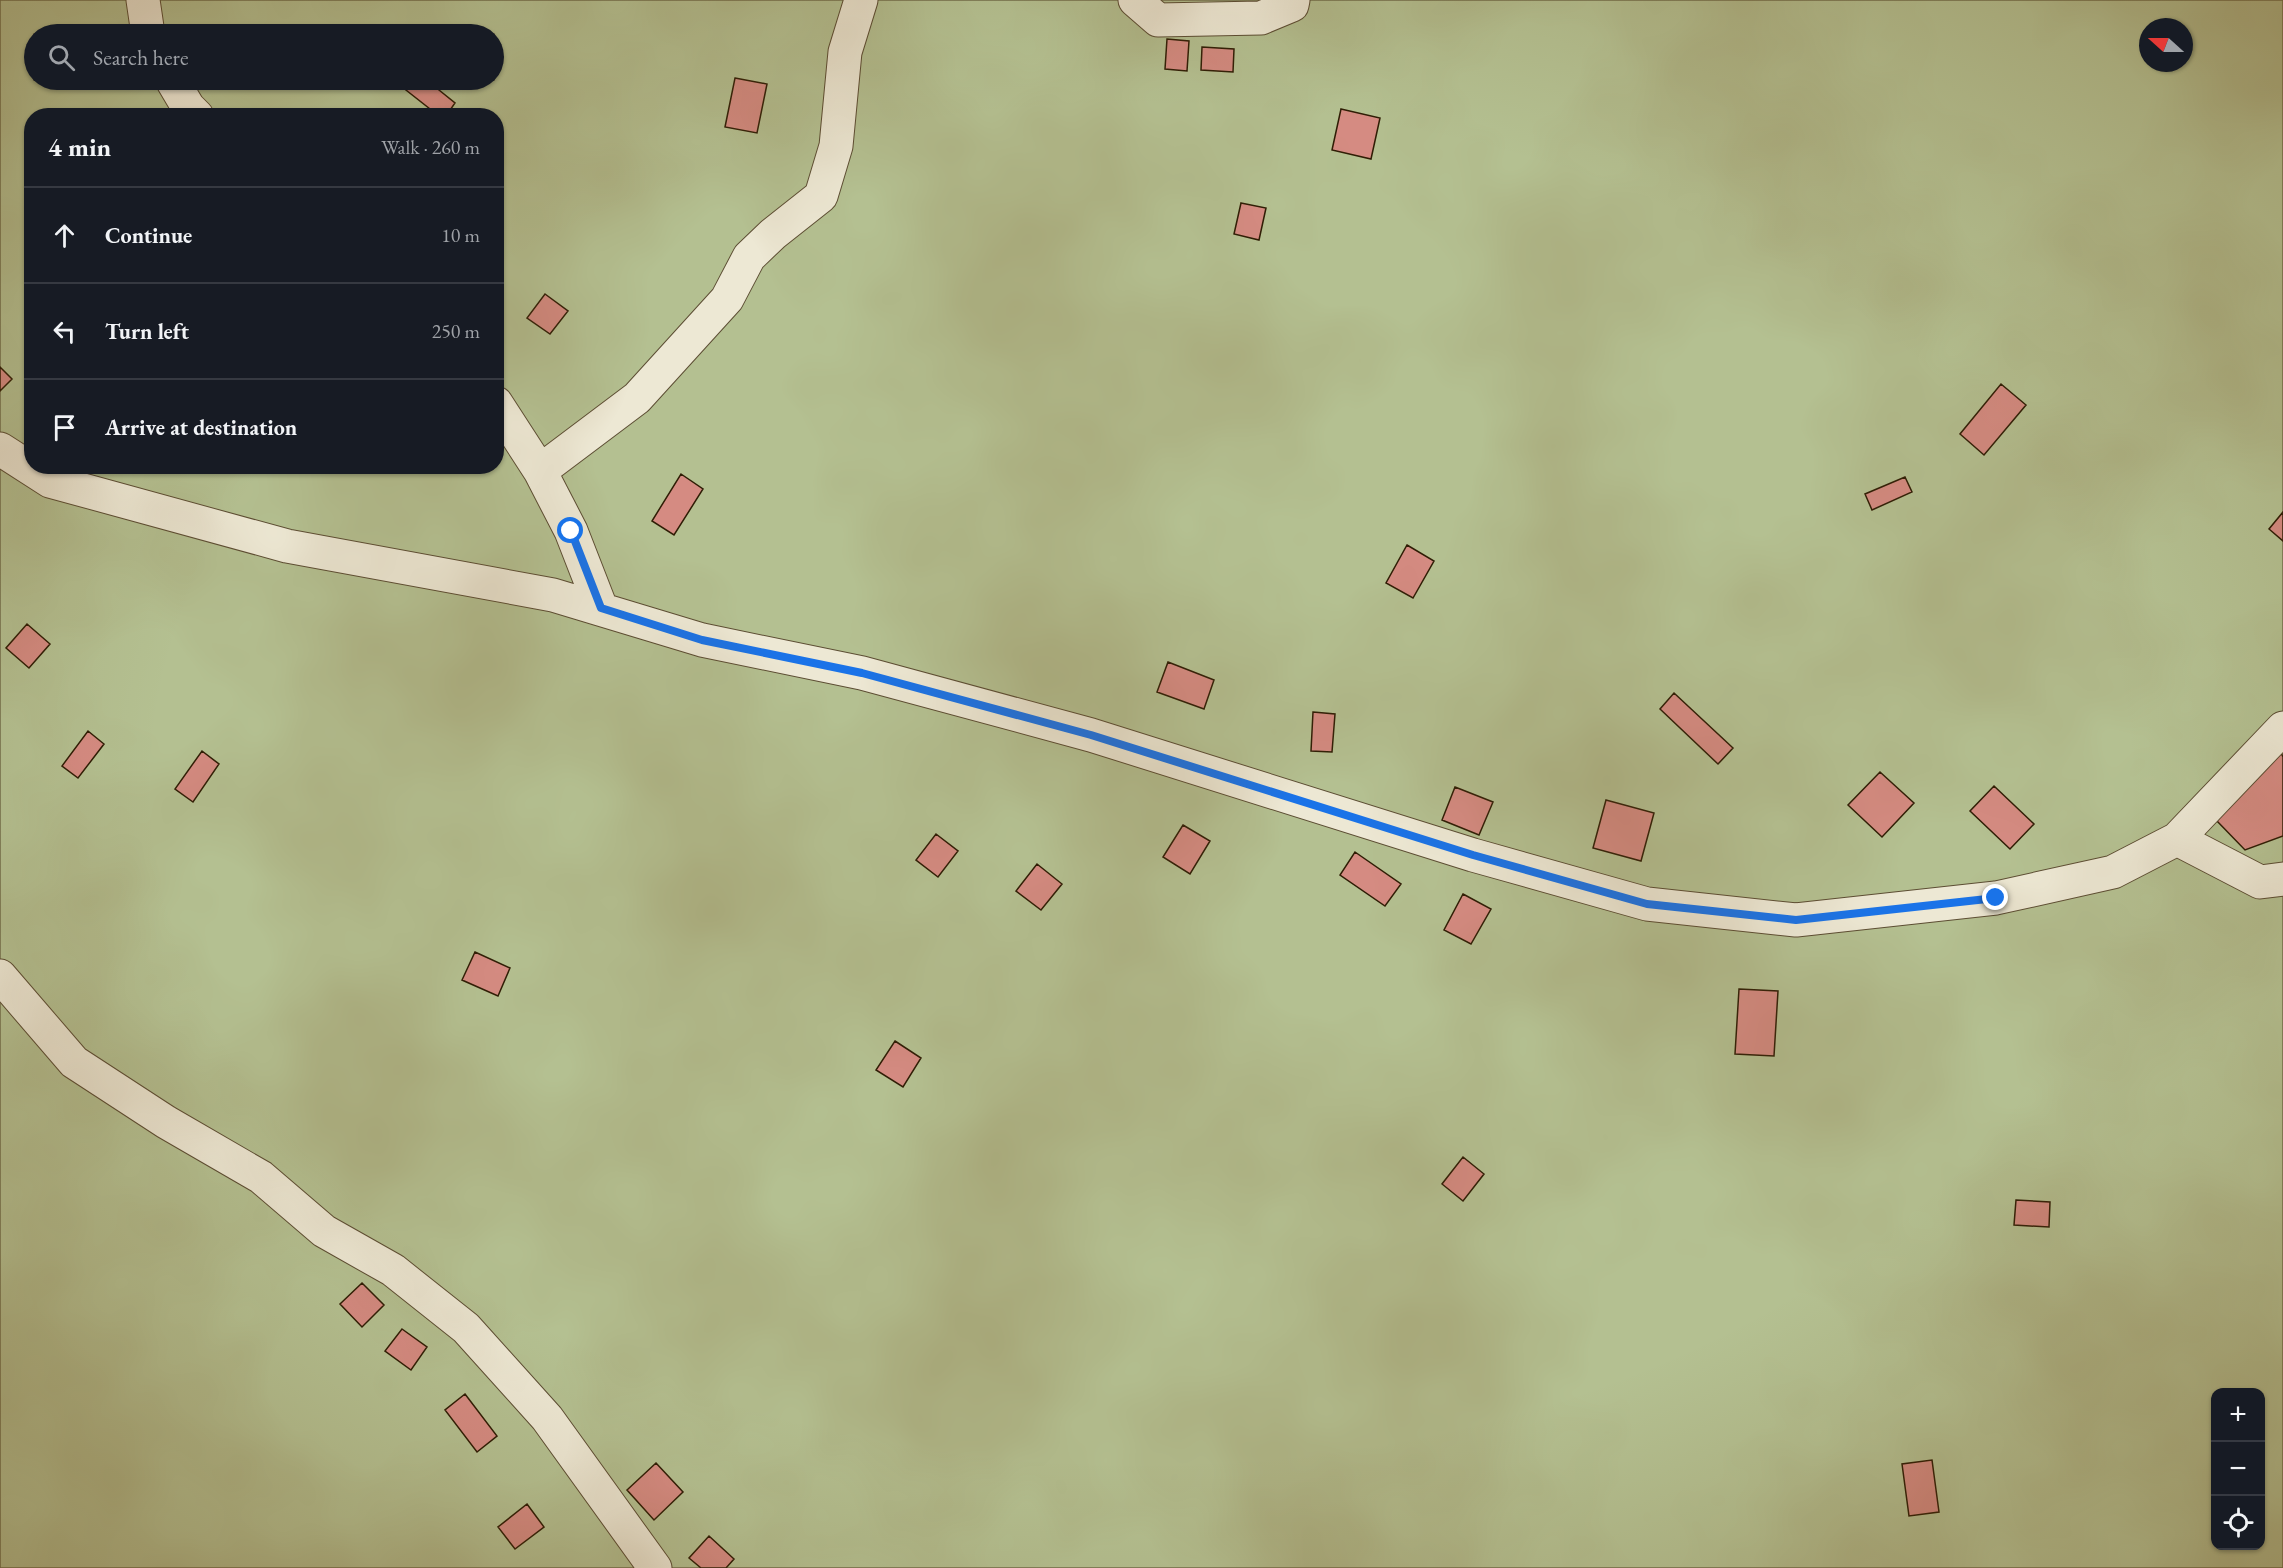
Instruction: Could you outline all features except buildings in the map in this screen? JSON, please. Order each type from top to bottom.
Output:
[{"type":"street","points":[[143,0],[147,24]]},
{"type":"street","points":[[540,471],[637,398],[727,299],[749,257],[773,234],[821,196],[836,146],[844,52],[861,0]]},
{"type":"street","points":[[1135,0],[1158,20],[1261,18],[1292,6],[1293,0]]},
{"type":"street","points":[[178,90],[189,108]]},
{"type":"street","points":[[504,415],[540,471],[571,531],[601,608]]},
{"type":"street","points":[[0,449],[24,464]]},
{"type":"street","points":[[39,474],[50,481],[287,546],[554,595],[702,640],[862,673],[1091,735],[1473,855],[1647,904],[1796,920],[1996,898],[2113,872],[2177,839],[2283,728]]},
{"type":"street","points":[[2177,839],[2260,882],[2283,879]]},
{"type":"street","points":[[0,976],[74,1062],[166,1122],[261,1177],[324,1231],[393,1270],[466,1328],[547,1418],[655,1568]]},
{"type":"green space","points":[[0,0],[2283,0],[2283,1568],[0,1568]]},
{"type":"route","points":[[571,531],[601,608],[702,640],[862,673],[1091,735],[1473,855],[1647,904],[1796,920],[1996,898]]}]
